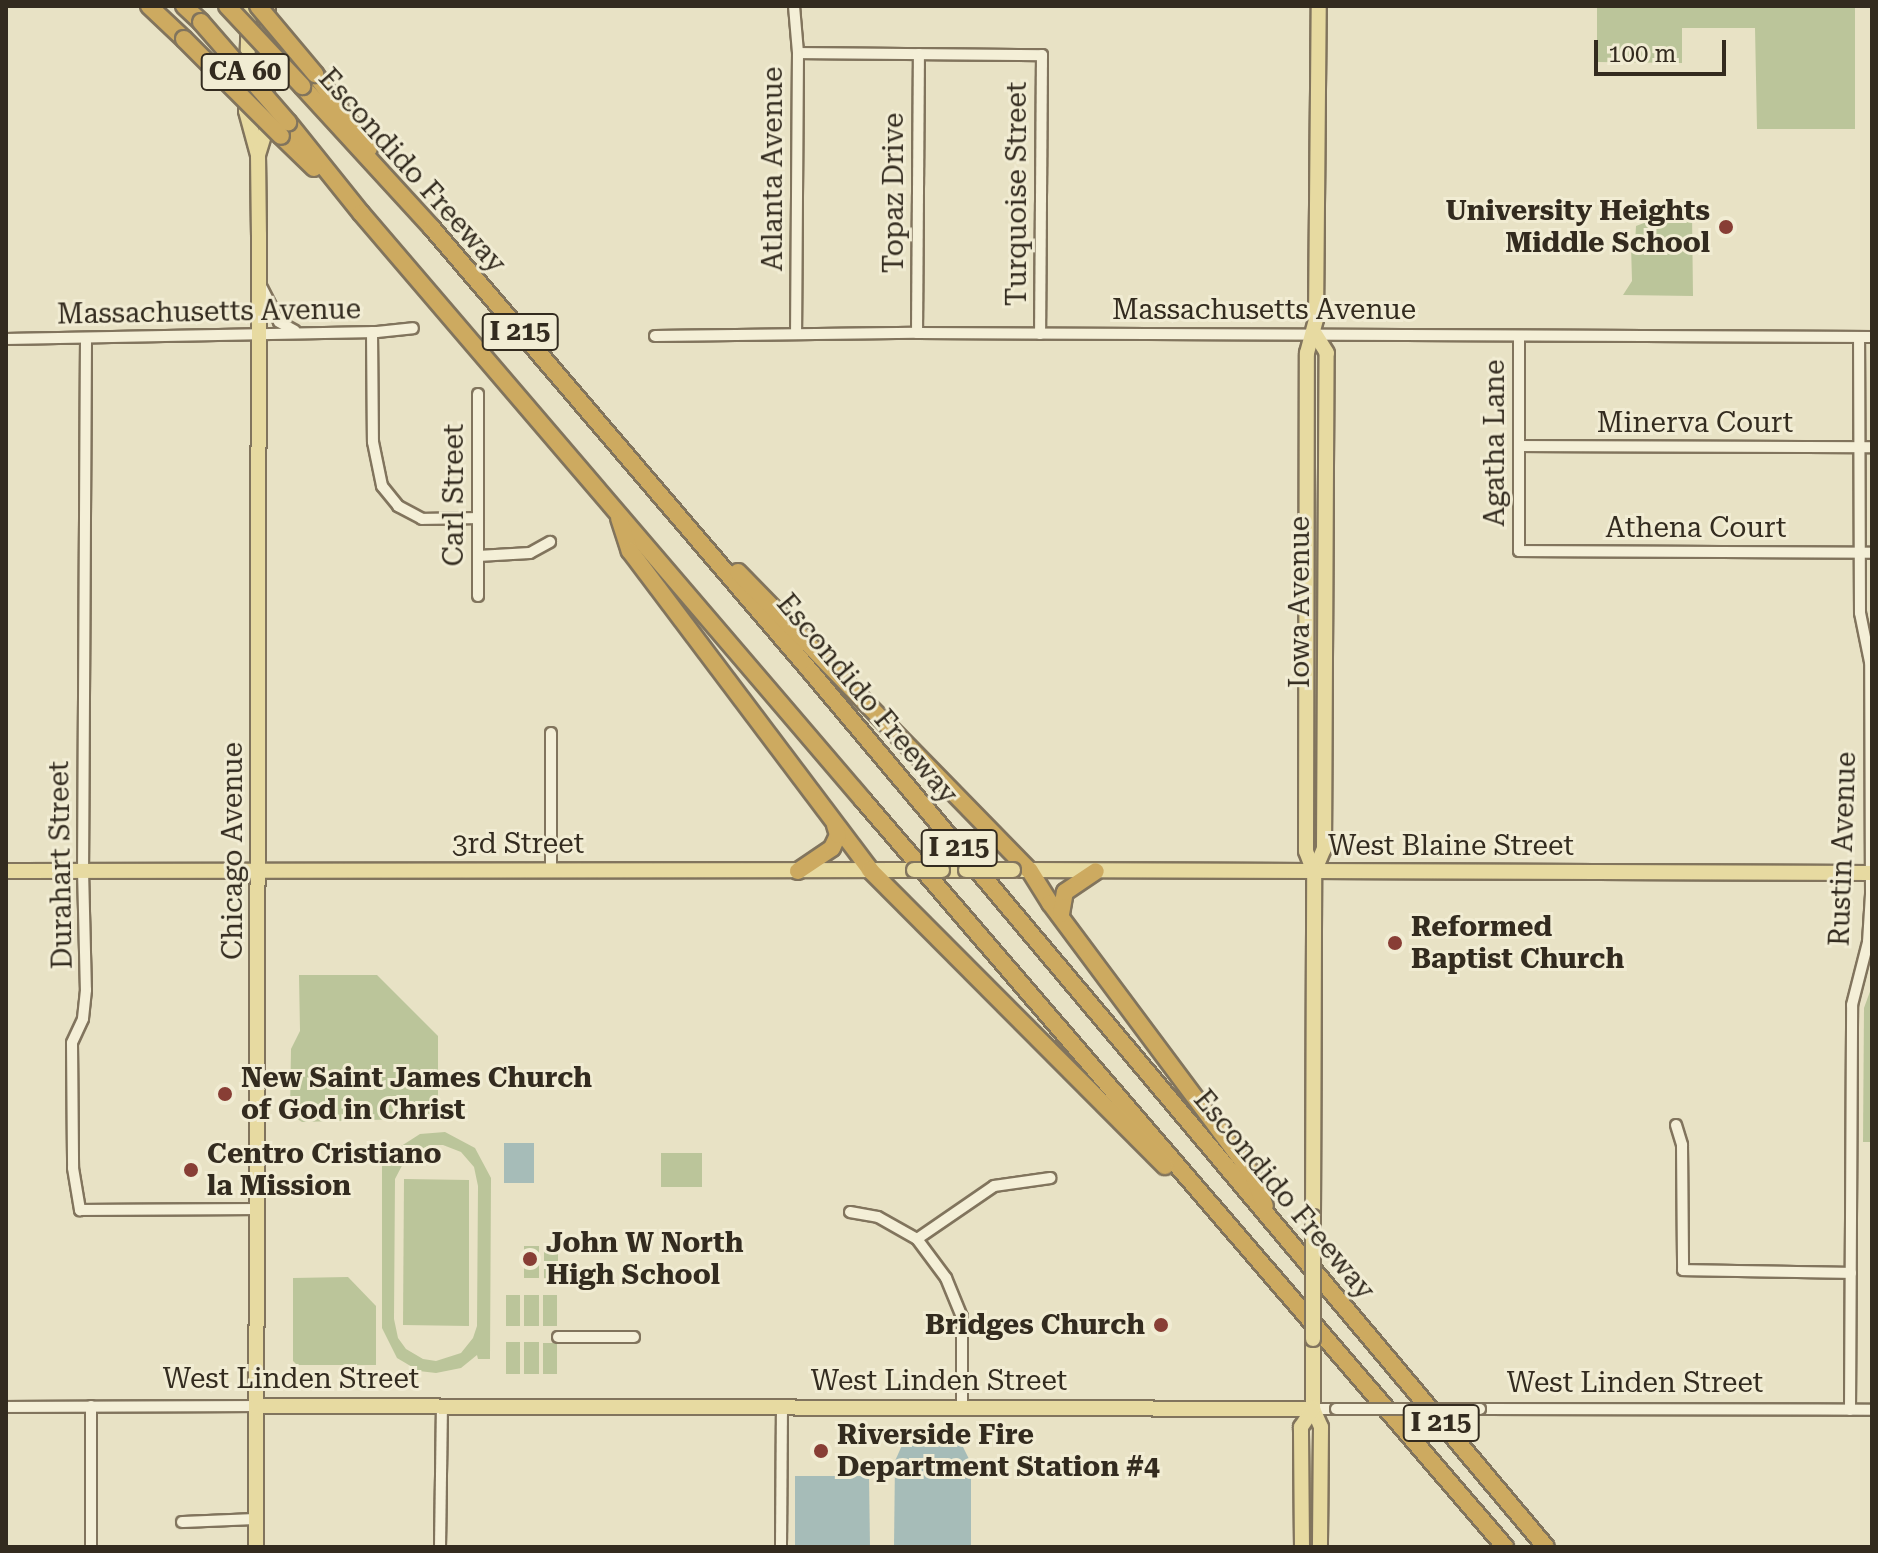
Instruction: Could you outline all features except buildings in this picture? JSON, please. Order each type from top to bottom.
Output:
[{"type":"highway","points":[[149,6],[285,129]]},
{"type":"highway","name":"CA 60","points":[[184,6],[201,22],[285,129],[361,213]]},
{"type":"highway","name":"Escondido Freeway","points":[[227,6],[394,187],[644,478],[1546,1547]]},
{"type":"highway","points":[[258,6],[344,110],[394,187]]},
{"type":"highway","name":"I 215","points":[[361,213],[1503,1547]]},
{"type":"highway","points":[[644,478],[1061,914],[1253,1175],[1271,1221]]},
{"type":"highway","points":[[616,508],[630,551],[835,825],[1242,1240]]},
{"type":"highway","points":[[798,871],[832,848],[838,835],[835,825]]},
{"type":"highway","points":[[1061,914],[1065,892],[1096,871]]},
{"type":"main road","name":"Chicago Avenue","points":[[249,6],[246,111],[258,155],[259,283],[256,1547]]},
{"type":"main road","name":"Chicago Avenue","points":[[258,155],[266,128],[268,6]]},
{"type":"main road","name":"Iowa Avenue","points":[[1319,6],[1315,334],[1307,353],[1306,851],[1314,872],[1313,1409],[1321,1427],[1320,1547]]},
{"type":"main road","name":"3rd Street","points":[[6,871],[1022,870]]},
{"type":"main road","name":"West Blaine Street","points":[[1022,870],[1871,873]]},
{"type":"main road","name":"West Linden Street","points":[[257,1406],[1313,1409]]},
{"type":"main road","name":"Iowa Avenue","points":[[1302,1547],[1301,1427],[1313,1409]]},
{"type":"street","name":"Atlanta Avenue","points":[[794,6],[798,53],[796,333]]},
{"type":"street","points":[[798,53],[919,54]]},
{"type":"street","name":"Turquoise Street","points":[[919,54],[1042,55],[1040,334]]},
{"type":"street","name":"Topaz Drive","points":[[917,333],[919,54]]},
{"type":"street","points":[[259,283],[279,322],[297,332]]},
{"type":"street","name":"Massachusetts Avenue","points":[[6,339],[372,332],[413,328]]},
{"type":"street","points":[[372,332],[373,442],[382,486],[398,506],[422,519],[478,518]]},
{"type":"street","name":"Massachusetts Avenue","points":[[655,336],[917,333],[1872,337]]},
{"type":"street","name":"Agatha Lane","points":[[1519,336],[1519,551]]},
{"type":"street","name":"Rustin Avenue","points":[[1850,1410],[1852,1005],[1868,942],[1871,873],[1870,662],[1860,613],[1859,337]]},
{"type":"street","name":"Durahart Street","points":[[86,339],[83,870],[86,990],[83,1019],[72,1043],[73,1168],[80,1210],[257,1209]]},
{"type":"street","name":"Carl Street","points":[[478,394],[478,596]]},
{"type":"street","name":"Minerva Court","points":[[1519,446],[1872,447]]},
{"type":"street","points":[[478,556],[530,553],[550,542]]},
{"type":"street","name":"Athena Court","points":[[1519,551],[1872,553]]},
{"type":"street","points":[[551,733],[551,870]]},
{"type":"street","points":[[1676,1125],[1682,1145],[1683,1270],[1851,1273]]},
{"type":"street","points":[[917,1239],[994,1186],[1050,1178]]},
{"type":"street","points":[[850,1212],[878,1217],[917,1239],[946,1278],[960,1307],[962,1407]]},
{"type":"street","points":[[558,1337],[634,1337]]},
{"type":"street","points":[[440,1547],[442,1405]]},
{"type":"street","points":[[91,1406],[91,1547]]},
{"type":"street","name":"West Linden Street","points":[[6,1407],[257,1406]]},
{"type":"street","points":[[781,1547],[782,1406]]},
{"type":"street","name":"West Linden Street","points":[[1313,1409],[1872,1410]]},
{"type":"street","points":[[182,1522],[256,1519]]},
{"type":"green space","points":[[1597,6],[1855,6],[1855,129],[1757,129],[1755,28],[1682,28],[1682,63],[1597,62]]},
{"type":"green space","points":[[1645,213],[1692,213],[1693,296],[1623,295],[1632,281],[1631,245],[1635,244],[1636,226],[1644,223]]},
{"type":"green space","points":[[299,975],[377,975],[438,1036],[438,1118],[302,1122],[290,1114],[291,1049],[300,1031]]},
{"type":"green space","points":[[1872,986],[1872,1142],[1863,1142],[1864,1008]]},
{"type":"green space","points":[[445,1132],[475,1148],[491,1178],[490,1359],[478,1359],[477,1355],[461,1368],[436,1373],[419,1371],[397,1358],[382,1328],[382,1146],[395,1146],[395,1150],[420,1134]],"holes":[[[430,1145],[443,1145],[461,1152],[474,1167],[478,1186],[477,1326],[473,1338],[461,1353],[436,1361],[423,1359],[406,1349],[398,1338],[394,1319],[395,1179],[407,1156]]]},
{"type":"green space","points":[[661,1153],[702,1153],[702,1187],[661,1187]]},
{"type":"green space","points":[[404,1179],[469,1180],[469,1326],[403,1325]]},
{"type":"green space","points":[[524,1246],[539,1246],[539,1278],[524,1278]]},
{"type":"green space","points":[[544,1246],[558,1246],[558,1278],[544,1278]]},
{"type":"green space","points":[[348,1277],[376,1306],[376,1365],[297,1365],[293,1361],[293,1278]]},
{"type":"green space","points":[[506,1295],[520,1295],[520,1326],[506,1326]]},
{"type":"green space","points":[[524,1295],[539,1295],[539,1326],[524,1326]]},
{"type":"green space","points":[[543,1295],[557,1295],[557,1326],[543,1326]]},
{"type":"green space","points":[[506,1342],[520,1342],[520,1374],[506,1374]]},
{"type":"green space","points":[[524,1342],[539,1342],[539,1374],[524,1374]]},
{"type":"green space","points":[[543,1343],[557,1343],[557,1374],[543,1374]]},
{"type":"water","points":[[504,1143],[534,1143],[534,1183],[504,1183]]},
{"type":"water","points":[[903,1443],[961,1443],[971,1463],[971,1547],[894,1547],[895,1461]]},
{"type":"water","points":[[795,1476],[869,1476],[870,1547],[795,1547]]},
{"type":"place","name":"University Heights Middle School","points":[[1726,227]]},
{"type":"place","name":"Reformed Baptist Church","points":[[1395,943]]},
{"type":"place","name":"New Saint James Church of God in Christ","points":[[225,1094]]},
{"type":"place","name":"Centro Cristiano la Mission","points":[[191,1170]]},
{"type":"place","name":"John W North High School","points":[[530,1259]]},
{"type":"place","name":"Bridges Church","points":[[1161,1325]]},
{"type":"place","name":"Riverside Fire Department Station #4","points":[[821,1451]]}]
